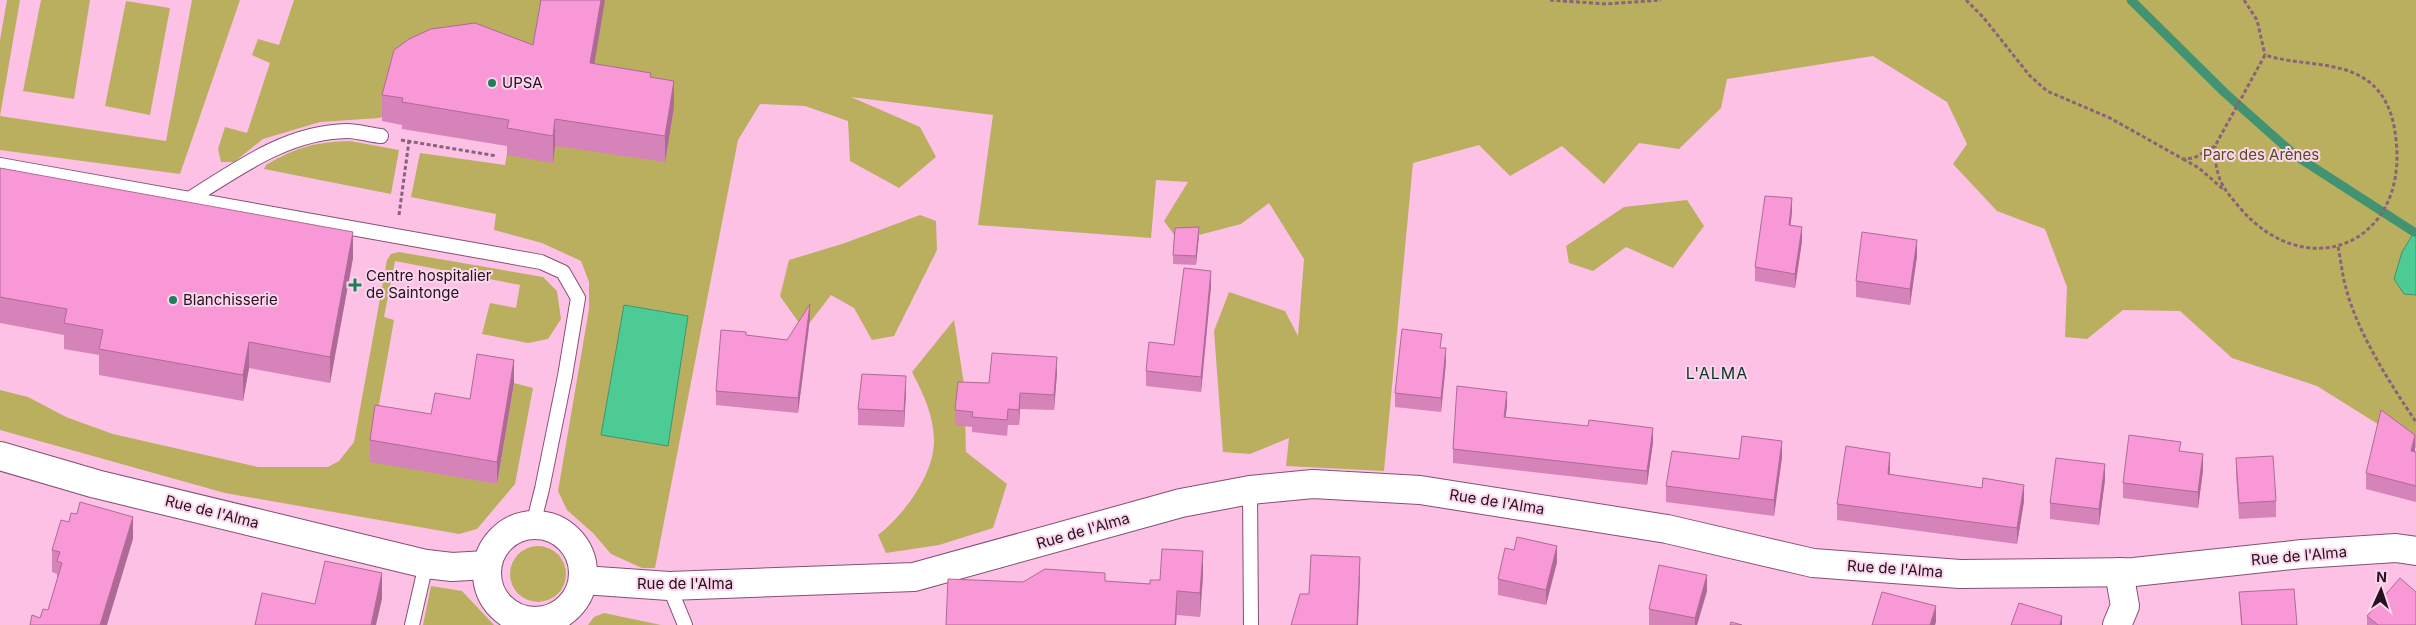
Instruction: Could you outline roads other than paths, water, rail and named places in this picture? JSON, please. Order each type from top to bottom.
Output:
[{"type":"street","name":"Rue de l'Alma","points":[[0,456],[96,484],[426,564],[452,567],[487,564]]},
{"type":"street","name":"Rue de l'Alma","points":[[583,580],[669,586],[914,577],[1180,503],[1250,490],[1313,484],[1420,490],[1488,500],[1667,529],[1813,563],[1960,574],[2119,572],[2302,554],[2396,548],[2416,551]]},
{"type":"street","points":[[533,525],[547,526],[560,532],[571,541],[579,553],[583,566],[583,580],[571,605],[550,622],[532,621],[516,617],[503,609],[492,596],[487,581],[487,564],[492,549],[503,536],[517,528],[533,525]]},
{"type":"street","points":[[2117,625],[2126,606],[2119,572]]},
{"type":"lane","points":[[191,198],[260,155],[304,136],[348,131],[381,136]]},
{"type":"lane","points":[[0,165],[541,262],[563,272],[578,298],[565,376],[533,525]]},
{"type":"lane","points":[[1250,490],[1251,625]]},
{"type":"lane","points":[[412,625],[426,564]]},
{"type":"lane","points":[[669,586],[685,625]]},
{"type":"waterway","points":[[2131,0],[2225,93],[2296,156],[2414,232]]},
{"type":"place","name":"UPSA","points":[[492,83]]},
{"type":"place","name":"Centre hospitalier de Saintonge","points":[[355,285]]},
{"type":"place","name":"Blanchisserie","points":[[173,300]]},
{"type":"district","name":"L'ALMA","points":[[1717,373]]},
{"type":"park label","name":"Parc des Arènes","points":[[2261,155]]}]
